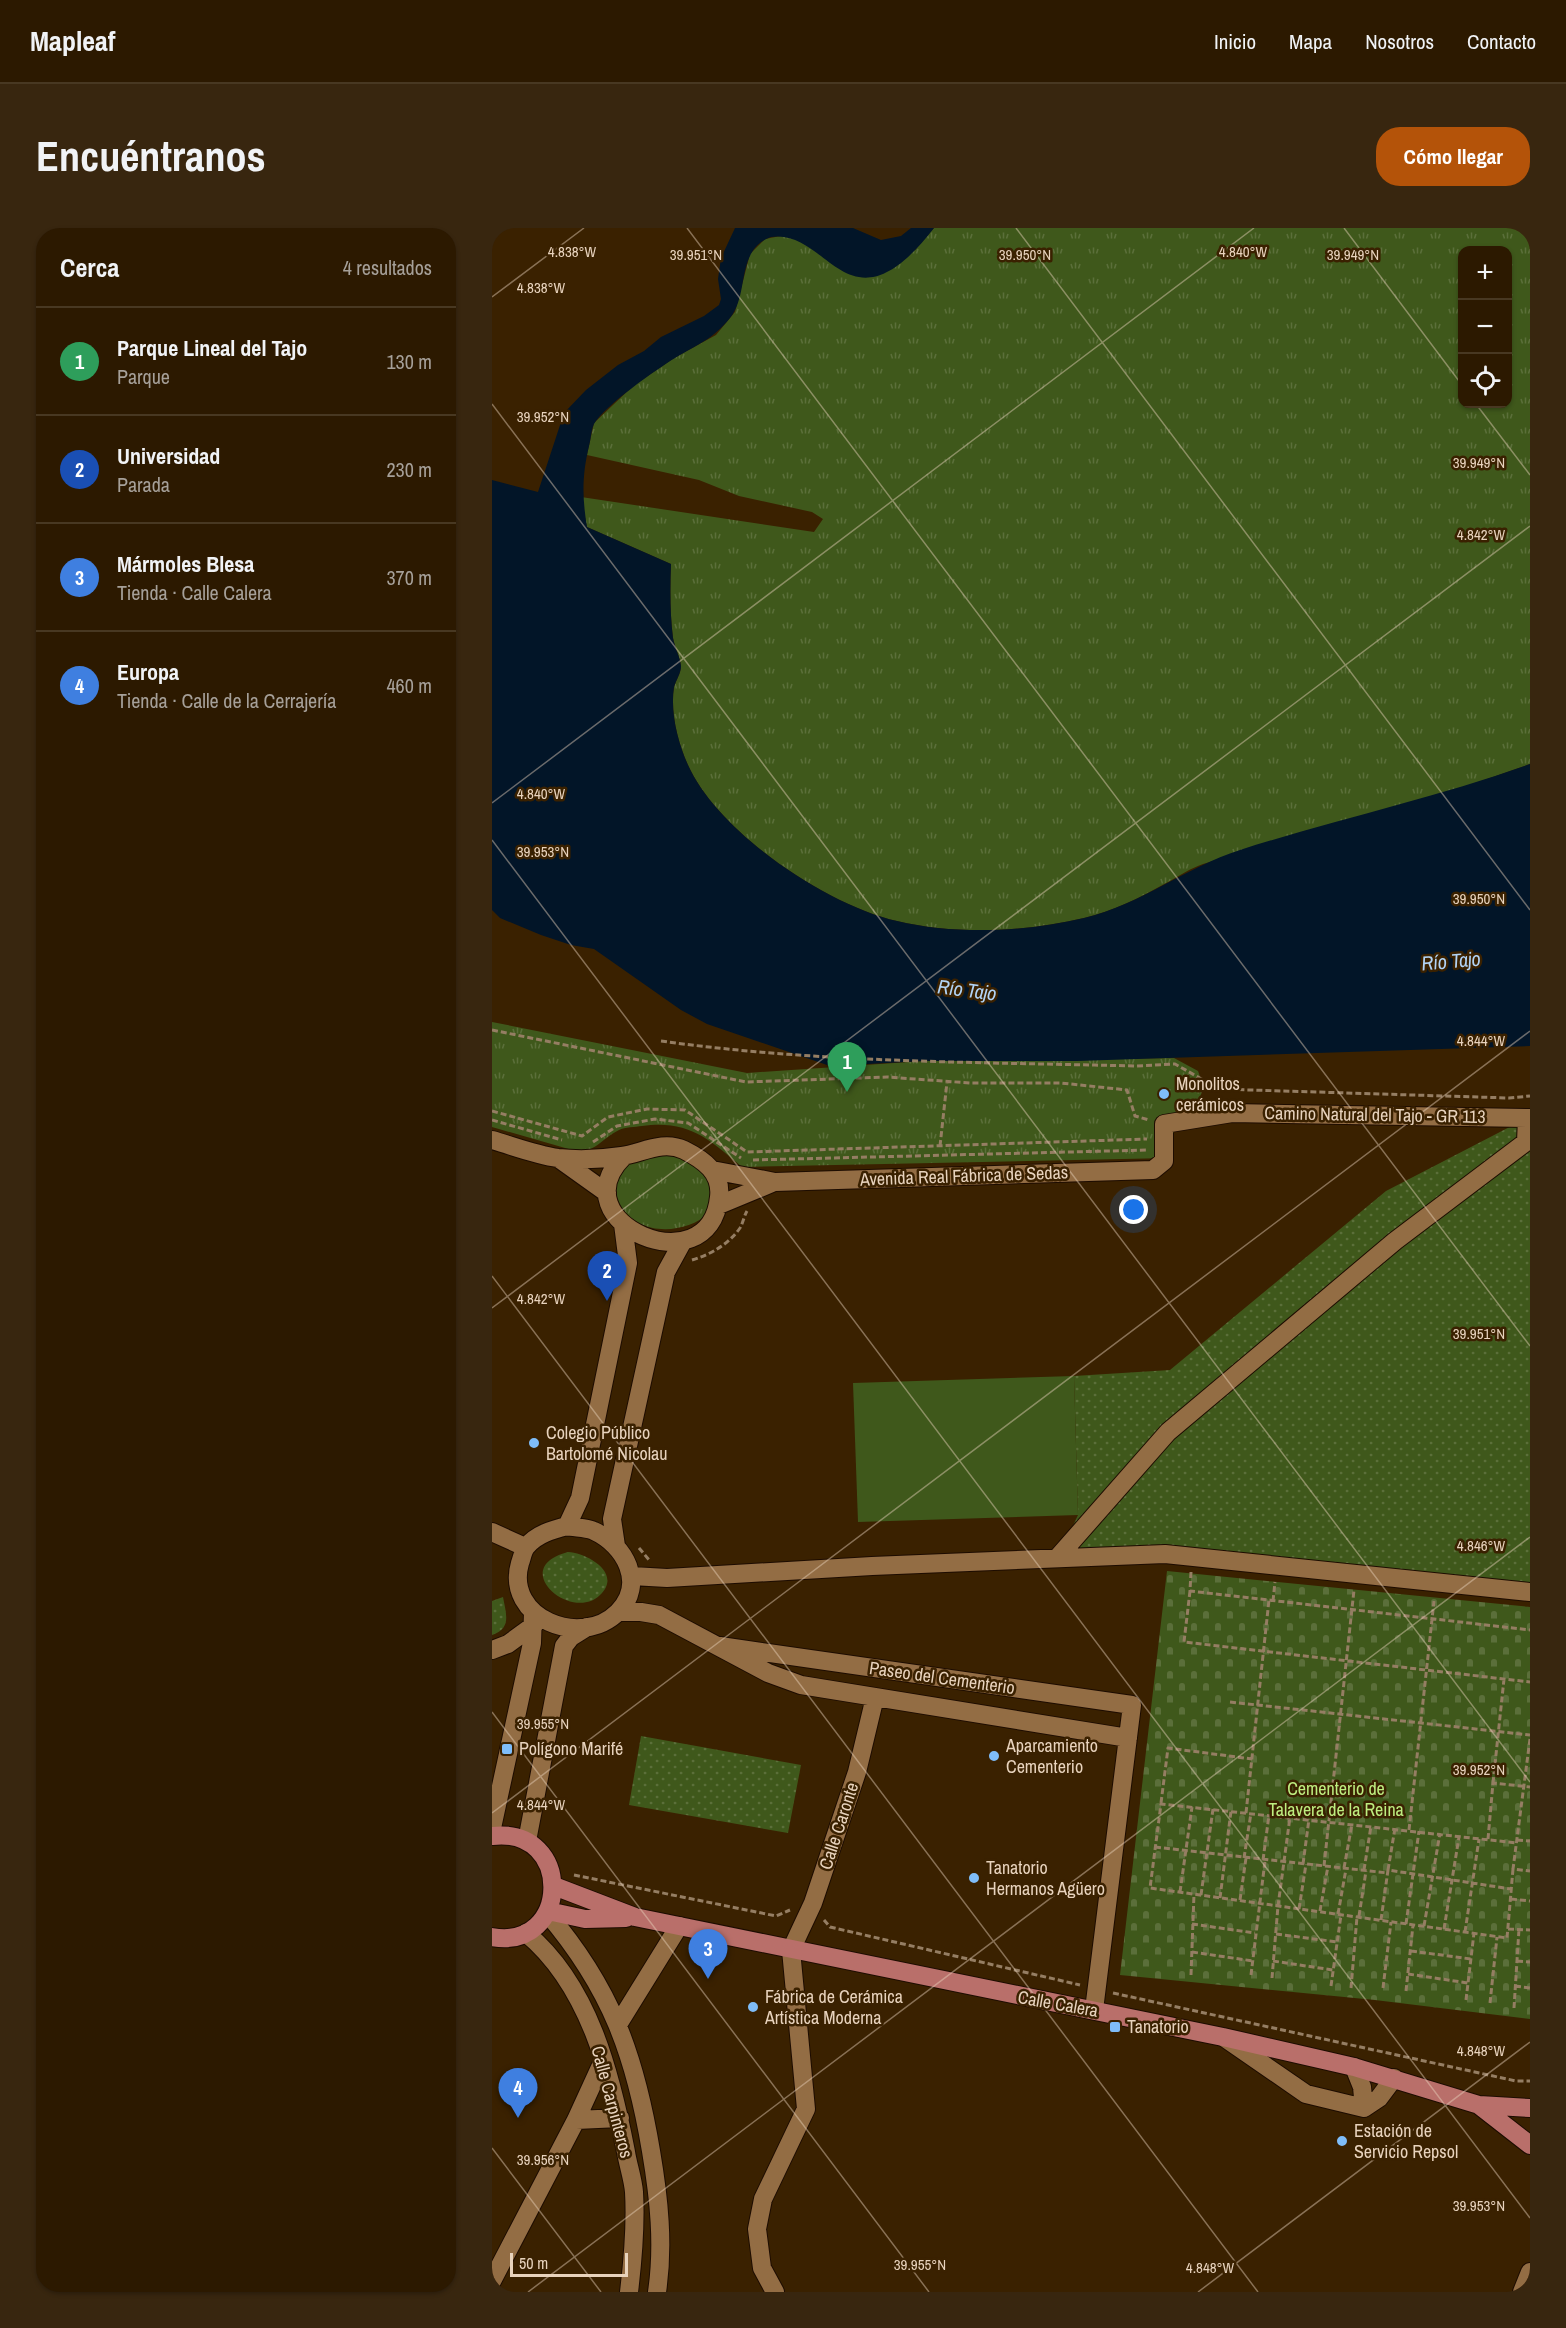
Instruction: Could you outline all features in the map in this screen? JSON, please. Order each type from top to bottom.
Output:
[{"type":"main road","points":[[492,1836],[505,1835],[527,1841],[536,1848],[560,1880],[547,1912],[538,1924],[526,1933],[513,1938],[492,1937]]},
{"type":"main road","name":"Calle Calera","points":[[560,1880],[635,1917]]},
{"type":"main road","name":"Calle Calera","points":[[547,1912],[585,1919],[635,1917],[1223,2037],[1354,2067],[1479,2105],[1530,2108]]},
{"type":"main road","name":"Calle Calera","points":[[1479,2105],[1530,2145]]},
{"type":"street","name":"Camino Natural del Tajo - GR 113","points":[[1164,1138],[1232,1113],[1528,1118]]},
{"type":"street","points":[[1058,1557],[1168,1432],[1395,1241],[1526,1142],[1528,1118]]},
{"type":"street","name":"Avenida Real Fábrica de Sedas","points":[[492,1140],[624,1156],[641,1149],[679,1148],[695,1156],[712,1170],[775,1182],[1153,1170],[1164,1161],[1164,1138]]},
{"type":"street","points":[[1508,1155],[1530,1147]]},
{"type":"street","name":"Avenida Real Fábrica de Sedas","points":[[561,1149],[607,1193],[612,1211],[623,1224]]},
{"type":"street","points":[[607,1193],[607,1180],[612,1168],[624,1156]]},
{"type":"street","points":[[623,1224],[653,1241],[683,1241],[699,1233],[711,1222],[718,1205],[720,1189],[712,1170]]},
{"type":"street","name":"Avenida Real Fábrica de Sedas","points":[[718,1205],[775,1182]]},
{"type":"street","points":[[567,1526],[580,1498],[628,1263],[623,1224]]},
{"type":"street","points":[[616,1546],[612,1519],[661,1294],[666,1272],[683,1241]]},
{"type":"street","points":[[492,1828],[532,1643],[533,1619],[521,1591],[518,1571],[525,1547],[545,1532],[567,1526],[593,1530],[616,1546],[625,1558],[632,1576],[630,1596],[618,1612],[605,1621],[588,1627],[571,1637],[564,1646],[527,1841]]},
{"type":"street","points":[[492,1532],[525,1547]]},
{"type":"street","points":[[632,1576],[667,1578],[1058,1557],[1193,1555],[1530,1592]]},
{"type":"street","name":"Paseo del Cementerio","points":[[618,1612],[659,1615],[768,1673],[801,1685],[1128,1738]]},
{"type":"street","points":[[533,1619],[567,1629],[588,1627]]},
{"type":"street","points":[[492,1650],[508,1644],[533,1619]]},
{"type":"street","name":"Paseo del Cementerio","points":[[720,1647],[1131,1705],[1094,2010]]},
{"type":"street","name":"Calle Caronte","points":[[791,1950],[813,1903],[857,1772],[875,1697]]},
{"type":"street","name":"Calle Carpinteros","points":[[547,1912],[573,1944],[619,2023],[642,2098],[658,2187],[660,2223],[657,2292]]},
{"type":"street","name":"Calle Carpinteros","points":[[619,2023],[679,1926]]},
{"type":"street","name":"Calle Carpinteros","points":[[526,1933],[556,1963],[590,2021],[620,2118],[634,2189],[635,2229],[629,2292]]},
{"type":"street","points":[[775,2292],[762,2268],[758,2229],[764,2199],[806,2109],[791,1950]]},
{"type":"street","points":[[1223,2037],[1306,2094],[1364,2108],[1379,2098],[1394,2078]]},
{"type":"street","points":[[1287,2080],[1299,2054]]},
{"type":"street","points":[[492,2281],[576,2120],[603,2061]]},
{"type":"street","points":[[1354,2067],[1362,2087],[1364,2108]]},
{"type":"street","points":[[576,2120],[620,2118]]},
{"type":"street","points":[[1522,2292],[1530,2272]]},
{"type":"path","points":[[492,1030],[746,1082],[887,1077],[947,1082],[1061,1083],[1127,1090],[1136,1116],[1164,1138]]},
{"type":"path","points":[[660,1041],[726,1050],[817,1057],[1136,1066],[1175,1064],[1219,1089],[1487,1097],[1530,1096]]},
{"type":"path","points":[[940,1146],[947,1082]]},
{"type":"path","points":[[492,1111],[582,1136],[608,1117],[647,1109],[686,1110],[747,1152],[1164,1138]]},
{"type":"path","points":[[585,1147],[617,1126],[655,1119],[687,1123],[743,1160],[1164,1138]]},
{"type":"path","points":[[492,1120],[561,1149]]},
{"type":"path","points":[[775,1160],[775,1182]]},
{"type":"path","points":[[685,1262],[710,1254],[730,1240],[741,1226],[745,1213],[752,1207]]},
{"type":"path","points":[[636,1544],[652,1564],[661,1566],[667,1578]]},
{"type":"path","points":[[1193,1555],[1184,1642],[1530,1682]]},
{"type":"path","points":[[1246,1813],[1264,1652],[1275,1582]]},
{"type":"path","points":[[1320,1911],[1354,1590]]},
{"type":"path","points":[[1190,1591],[1530,1630]]},
{"type":"path","points":[[1409,1830],[1434,1601]]},
{"type":"path","points":[[1487,1840],[1504,1679]]},
{"type":"path","points":[[1230,1702],[1499,1731],[1530,1737],[1513,1869],[1507,1938],[1150,1888],[1168,1748],[1252,1759]]},
{"type":"path","points":[[1493,1783],[1530,1787]]},
{"type":"path","points":[[1161,1804],[1395,1828],[1487,1840],[1530,1841]]},
{"type":"path","points":[[1180,1892],[1192,1807]]},
{"type":"path","points":[[1201,1895],[1213,1809]]},
{"type":"path","points":[[1220,1898],[1231,1811]]},
{"type":"path","points":[[1240,1900],[1251,1813]]},
{"type":"path","points":[[1251,1975],[1269,1815]]},
{"type":"path","points":[[1272,1978],[1278,1906],[1290,1817]]},
{"type":"path","points":[[1299,1909],[1309,1819]]},
{"type":"path","points":[[1331,1986],[1352,1824]]},
{"type":"path","points":[[1351,1988],[1371,1826]]},
{"type":"path","points":[[1381,1920],[1395,1828]]},
{"type":"path","points":[[1406,1924],[1419,1831]]},
{"type":"path","points":[[1424,1926],[1440,1833]]},
{"type":"path","points":[[1444,1929],[1459,1837]]},
{"type":"path","points":[[1465,1932],[1479,1839]]},
{"type":"path","points":[[1155,1847],[1365,1871],[1388,1871],[1511,1889]]},
{"type":"path","points":[[1513,1869],[1530,1870]]},
{"type":"path","points":[[560,1880],[776,1916],[785,1914],[802,1900],[813,1903],[830,1927],[1516,2081],[1530,2080]]},
{"type":"path","points":[[1191,1975],[1194,1894]]},
{"type":"path","points":[[1510,1899],[1530,1901]]},
{"type":"path","points":[[1383,1988],[1390,1922]]},
{"type":"path","points":[[1192,1924],[1255,1933]]},
{"type":"path","points":[[1406,1991],[1413,1925]]},
{"type":"path","points":[[1508,1929],[1530,1930]]},
{"type":"path","points":[[1514,2008],[1519,1929]]},
{"type":"path","points":[[1275,1934],[1337,1942]]},
{"type":"path","points":[[1466,2000],[1474,1934]]},
{"type":"path","points":[[1490,2002],[1497,1936]]},
{"type":"path","points":[[1411,1951],[1471,1959]]},
{"type":"path","points":[[1192,1952],[1252,1961]]},
{"type":"path","points":[[1273,1961],[1333,1970]]},
{"type":"path","points":[[1517,1961],[1530,1962]]},
{"type":"path","points":[[1408,1974],[1468,1983]]},
{"type":"path","points":[[1515,1986],[1530,1988]]},
{"type":"green space","points":[[934,228],[1530,228],[1530,764],[1408,804],[1203,864],[1137,898],[1095,915],[1038,926],[967,930],[897,921],[839,899],[777,862],[723,815],[703,790],[688,765],[681,747],[674,717],[674,687],[681,666],[672,629],[671,564],[587,527],[581,497],[814,532],[823,519],[812,512],[739,496],[699,480],[587,455],[594,423],[633,386],[674,358],[716,335],[735,312],[750,254],[765,239],[786,235],[798,238],[849,270],[915,250]]},
{"type":"green space","points":[[492,1022],[747,1073],[924,1061],[1174,1058],[1198,1071],[1202,1089],[1201,1095],[1177,1124],[1169,1158],[742,1167],[696,1133],[672,1126],[658,1125],[621,1129],[590,1149],[579,1152],[492,1127]]},
{"type":"green space","points":[[1530,1118],[1530,1590],[1144,1555],[1058,1557],[1078,1515],[1074,1376],[1170,1370],[1386,1191]]},
{"type":"green space","points":[[671,1155],[696,1167],[714,1188],[710,1213],[687,1226],[675,1229],[649,1227],[628,1215],[619,1204],[613,1176],[636,1156]]},
{"type":"green space","points":[[1074,1376],[1078,1515],[858,1522],[853,1383]]},
{"type":"green space","points":[[568,1552],[593,1560],[605,1572],[606,1587],[600,1595],[588,1602],[575,1602],[561,1598],[544,1580],[543,1569],[551,1560]]},
{"type":"green space","name":"Cementerio de Talavera de la Reina","points":[[1167,1571],[1530,1607],[1530,2019],[1375,2000],[1120,1975]]},
{"type":"green space","points":[[503,1597],[505,1624],[492,1635],[492,1601]]},
{"type":"green space","points":[[641,1736],[801,1765],[788,1833],[629,1805]]},
{"type":"water","name":"Río Tajo","points":[[735,228],[853,228],[881,240],[901,236],[911,228],[934,228],[905,260],[880,275],[860,277],[842,271],[809,247],[791,239],[771,237],[760,243],[747,262],[740,297],[730,318],[717,332],[632,388],[608,408],[593,426],[584,476],[587,527],[671,564],[672,629],[681,666],[673,697],[676,727],[688,765],[703,790],[723,815],[777,862],[839,899],[869,912],[897,921],[943,928],[1014,929],[1061,923],[1105,912],[1220,857],[1240,850],[1530,764],[1530,1046],[1077,1061],[924,1061],[830,1066],[707,1024],[681,1010],[594,949],[571,945],[541,935],[500,918],[492,910],[492,480],[538,492],[564,413],[586,390],[618,365],[644,351],[661,337],[704,316],[719,305],[721,299],[718,279],[721,258]]},
{"type":"place","name":"Parque Lineal del Tajo","points":[[847,1092]]},
{"type":"place","name":"Monolitos cerámicos","points":[[1164,1094]]},
{"type":"place","name":"Universidad","points":[[607,1301]]},
{"type":"place","name":"Colegio Público Bartolomé Nicolau","points":[[534,1443]]},
{"type":"place","name":"Polígono Marifé","points":[[507,1749]]},
{"type":"place","name":"Aparcamiento Cementerio","points":[[994,1756]]},
{"type":"place","name":"Tanatorio Hermanos Agüero","points":[[974,1878]]},
{"type":"place","name":"Mármoles Blesa","points":[[708,1979]]},
{"type":"place","name":"Fábrica de Cerámica Artística Moderna","points":[[753,2007]]},
{"type":"place","name":"Tanatorio","points":[[1115,2027]]},
{"type":"place","name":"Europa","points":[[518,2118]]},
{"type":"place","name":"Estación de Servicio Repsol","points":[[1342,2141]]}]
